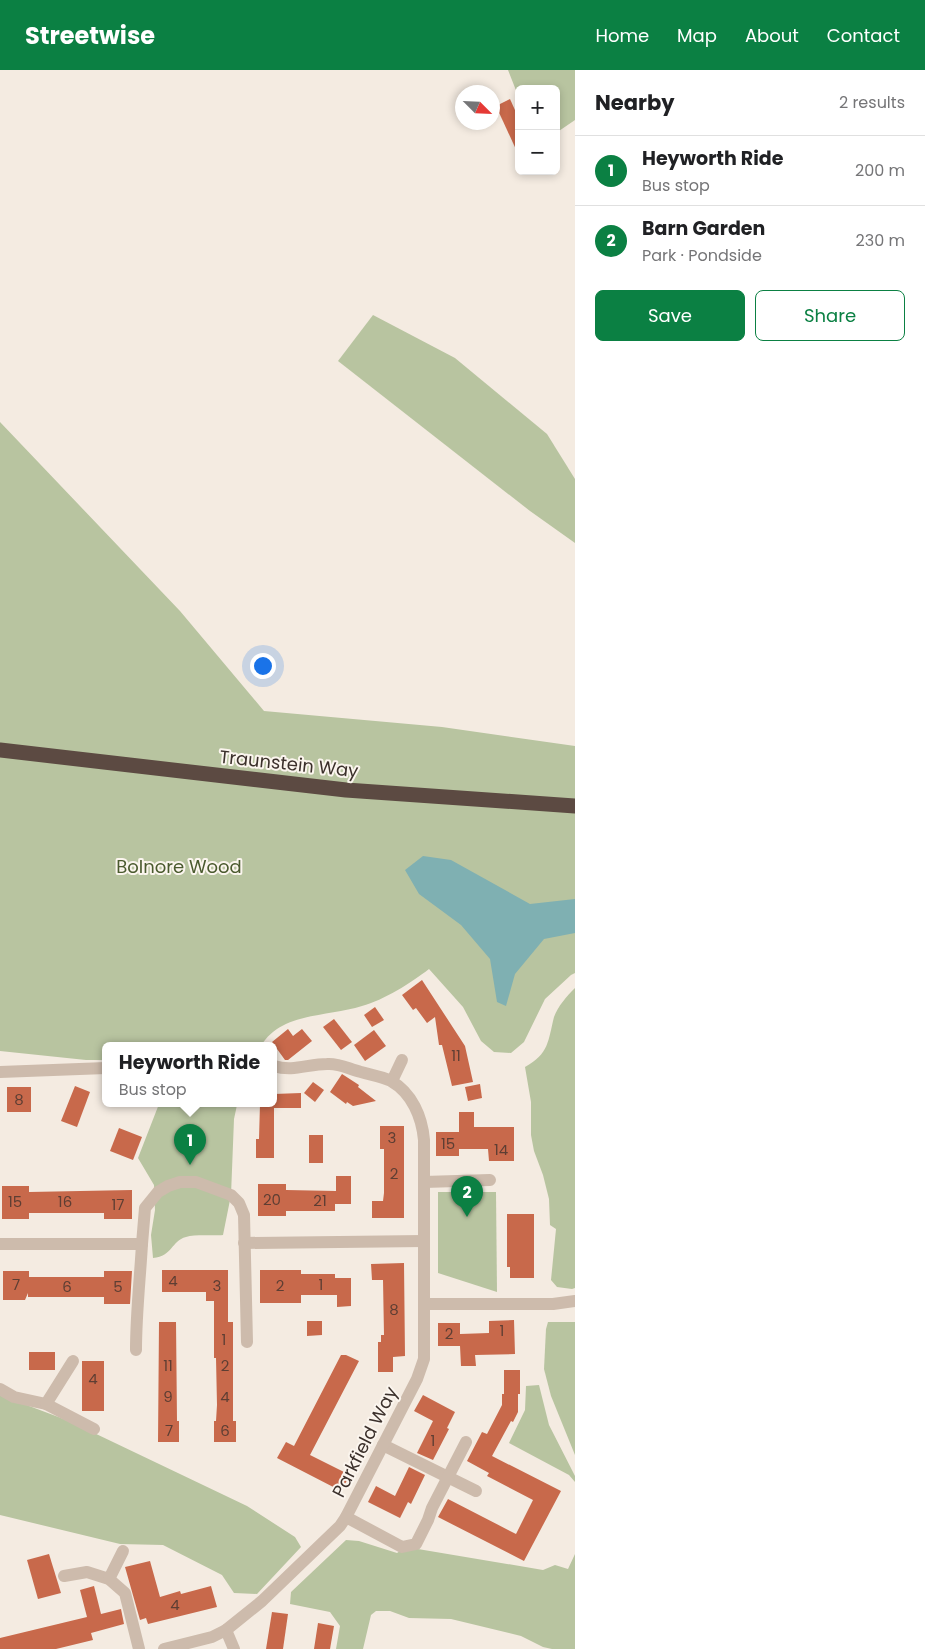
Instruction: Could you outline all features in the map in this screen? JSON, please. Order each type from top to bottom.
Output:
[{"type":"highway","name":"Traunstein Way","points":[[0,750],[346,790],[575,806]]},
{"type":"street","points":[[277,1067],[294,1070],[328,1064],[340,1065],[392,1082],[402,1060]]},
{"type":"street","points":[[0,1072],[102,1068]]},
{"type":"street","name":"Parkfield Way","points":[[164,1649],[212,1637],[226,1630],[262,1601],[333,1533],[346,1517],[421,1370],[424,1359],[424,1140],[420,1116],[413,1103],[392,1082]]},
{"type":"street","points":[[424,1182],[490,1180]]},
{"type":"street","points":[[136,1350],[136,1312],[139,1299],[145,1208],[158,1192],[180,1182],[196,1182],[231,1195],[239,1203],[244,1215],[247,1342]]},
{"type":"street","points":[[244,1243],[424,1241]]},
{"type":"street","points":[[0,1244],[142,1244]]},
{"type":"street","points":[[424,1304],[553,1304],[575,1301]]},
{"type":"street","points":[[46,1404],[73,1362]]},
{"type":"street","points":[[0,1389],[14,1397],[46,1404],[94,1429]]},
{"type":"street","points":[[346,1517],[402,1546],[416,1544],[466,1442]]},
{"type":"street","points":[[383,1445],[476,1491]]},
{"type":"street","points":[[109,1579],[123,1551]]},
{"type":"street","points":[[64,1576],[87,1572],[109,1579],[125,1593],[139,1649]]},
{"type":"street","points":[[226,1630],[234,1649]]},
{"type":"green space","points":[[508,70],[575,70],[575,120],[560,130],[560,85],[515,85],[515,88]]},
{"type":"green space","points":[[373,315],[455,358],[547,434],[575,479],[575,543],[530,511],[338,361]]},
{"type":"green space","name":"Bolnore Wood","points":[[0,422],[180,611],[264,711],[442,727],[575,746],[575,973],[545,999],[524,1042],[511,1053],[494,1052],[481,1041],[463,1007],[429,969],[379,1000],[349,1009],[293,1021],[280,1027],[264,1042],[102,1042],[102,1060],[0,1051]]},
{"type":"green space","points":[[575,988],[575,1288],[572,1289],[557,1287],[551,1280],[556,1229],[550,1225],[549,1199],[534,1151],[531,1135],[531,1102],[525,1067],[543,1052],[549,1040],[556,1013],[563,1001]]},
{"type":"green space","points":[[158,1107],[237,1107],[234,1119],[231,1195],[223,1235],[186,1237],[177,1242],[168,1252],[160,1257],[153,1258],[151,1235],[155,1210],[154,1185],[138,1158]]},
{"type":"green space","points":[[438,1192],[496,1192],[497,1292],[438,1273]]},
{"type":"green space","points":[[548,1322],[575,1322],[575,1455],[551,1396],[544,1369]]},
{"type":"green space","points":[[539,1385],[549,1425],[575,1476],[575,1482],[569,1475],[509,1443],[525,1410],[526,1386]]},
{"type":"green space","points":[[0,1395],[69,1421],[247,1506],[295,1537],[301,1547],[257,1594],[234,1593],[222,1575],[163,1545],[120,1544],[0,1515]]},
{"type":"green space","points":[[346,1540],[359,1541],[397,1553],[406,1547],[543,1570],[555,1565],[568,1569],[575,1554],[575,1649],[543,1647],[521,1636],[451,1619],[409,1618],[390,1611],[376,1611],[371,1615],[363,1649],[336,1649],[340,1626],[330,1612],[290,1604],[291,1592]]},
{"type":"water","points":[[423,856],[451,860],[530,904],[575,899],[575,933],[544,939],[515,974],[506,1006],[497,1002],[490,959],[461,925],[419,894],[405,870]]},
{"type":"building","points":[[510,99],[515,110],[515,147],[500,115],[500,104]]},
{"type":"building","points":[[422,980],[465,1046],[473,1082],[452,1086],[442,1045],[439,1045],[435,1017],[427,1023],[416,1008],[413,1010],[402,995]]},
{"type":"building","points":[[375,1007],[384,1020],[372,1027],[364,1015]]},
{"type":"building","points":[[334,1019],[352,1042],[341,1050],[323,1027]]},
{"type":"building","points":[[288,1029],[293,1036],[302,1029],[312,1041],[288,1060],[285,1060],[277,1049],[277,1042],[272,1042]]},
{"type":"building","points":[[374,1030],[386,1046],[365,1061],[354,1045]]},
{"type":"building","points":[[342,1074],[359,1085],[358,1087],[376,1101],[353,1106],[347,1102],[346,1104],[330,1092]]},
{"type":"building","points":[[313,1082],[324,1090],[315,1102],[304,1093]]},
{"type":"building","points":[[480,1084],[482,1098],[468,1101],[465,1087]]},
{"type":"building","points":[[75,1086],[90,1092],[77,1127],[61,1121]]},
{"type":"building","points":[[7,1087],[31,1087],[31,1112],[7,1112]]},
{"type":"building","points":[[301,1093],[301,1108],[274,1108],[274,1158],[256,1158],[256,1139],[259,1139],[260,1107],[277,1107],[277,1094]]},
{"type":"building","points":[[459,1112],[474,1112],[474,1127],[514,1127],[514,1161],[489,1161],[488,1149],[459,1149],[459,1156],[436,1156],[436,1132],[459,1132]]},
{"type":"building","points":[[380,1126],[404,1126],[404,1218],[372,1218],[372,1201],[383,1201],[384,1193],[384,1149],[380,1149]]},
{"type":"building","points":[[119,1128],[142,1137],[133,1160],[110,1151]]},
{"type":"building","points":[[309,1135],[323,1135],[323,1163],[309,1163]]},
{"type":"building","points":[[336,1176],[351,1176],[351,1204],[335,1204],[335,1211],[286,1211],[286,1216],[258,1216],[258,1184],[286,1184],[286,1190],[336,1191]]},
{"type":"building","points":[[2,1186],[29,1186],[29,1192],[132,1190],[132,1219],[104,1219],[104,1213],[29,1213],[29,1219],[2,1219]]},
{"type":"building","points":[[507,1214],[534,1214],[534,1278],[510,1278],[510,1267],[507,1267]]},
{"type":"building","points":[[404,1263],[405,1356],[393,1357],[393,1372],[378,1372],[378,1342],[381,1342],[381,1335],[384,1335],[383,1280],[372,1280],[371,1264]]},
{"type":"building","points":[[162,1270],[228,1270],[228,1322],[233,1322],[233,1421],[236,1421],[236,1442],[214,1442],[214,1421],[216,1421],[217,1405],[216,1358],[214,1358],[214,1301],[206,1301],[206,1292],[162,1292]]},
{"type":"building","points":[[260,1270],[301,1270],[301,1274],[335,1274],[335,1278],[351,1278],[351,1306],[337,1307],[337,1295],[301,1295],[301,1303],[260,1303]]},
{"type":"building","points":[[3,1271],[29,1271],[29,1277],[104,1277],[104,1271],[132,1271],[130,1304],[104,1304],[104,1297],[28,1297],[28,1293],[25,1300],[3,1300]]},
{"type":"building","points":[[514,1320],[515,1354],[475,1355],[476,1366],[461,1366],[460,1346],[438,1346],[438,1323],[460,1323],[460,1334],[489,1333],[489,1321]]},
{"type":"building","points":[[307,1321],[322,1321],[322,1335],[307,1336]]},
{"type":"building","points":[[159,1322],[176,1322],[179,1442],[158,1442]]},
{"type":"building","points":[[29,1352],[55,1352],[55,1370],[29,1370]]},
{"type":"building","points":[[341,1355],[346,1355],[359,1361],[310,1455],[350,1475],[341,1491],[277,1458],[286,1442],[294,1446]]},
{"type":"building","points":[[82,1361],[104,1361],[104,1411],[82,1411]]},
{"type":"building","points":[[504,1370],[520,1370],[518,1412],[492,1456],[561,1491],[524,1561],[438,1517],[448,1499],[516,1534],[533,1500],[487,1476],[489,1473],[467,1461],[482,1432],[487,1434],[502,1405]]},
{"type":"building","points":[[423,1395],[455,1412],[447,1428],[449,1429],[433,1460],[417,1453],[433,1421],[414,1411]]},
{"type":"building","points":[[409,1467],[425,1475],[411,1504],[408,1502],[400,1518],[368,1502],[376,1486],[395,1496]]},
{"type":"building","points":[[49,1554],[61,1593],[38,1599],[27,1560]]},
{"type":"building","points":[[150,1561],[160,1597],[180,1591],[181,1594],[211,1586],[217,1607],[148,1624],[146,1618],[140,1620],[125,1567]]},
{"type":"building","points":[[94,1586],[101,1614],[121,1609],[124,1624],[91,1633],[93,1640],[56,1649],[0,1649],[0,1638],[87,1617],[80,1590]]},
{"type":"building","points":[[272,1612],[288,1614],[283,1649],[266,1649]]},
{"type":"building","points":[[318,1623],[334,1626],[330,1649],[314,1649]]},
{"type":"place","name":"Heyworth Ride","points":[[190,1165]]},
{"type":"place","name":"Barn Garden","points":[[467,1217]]}]
